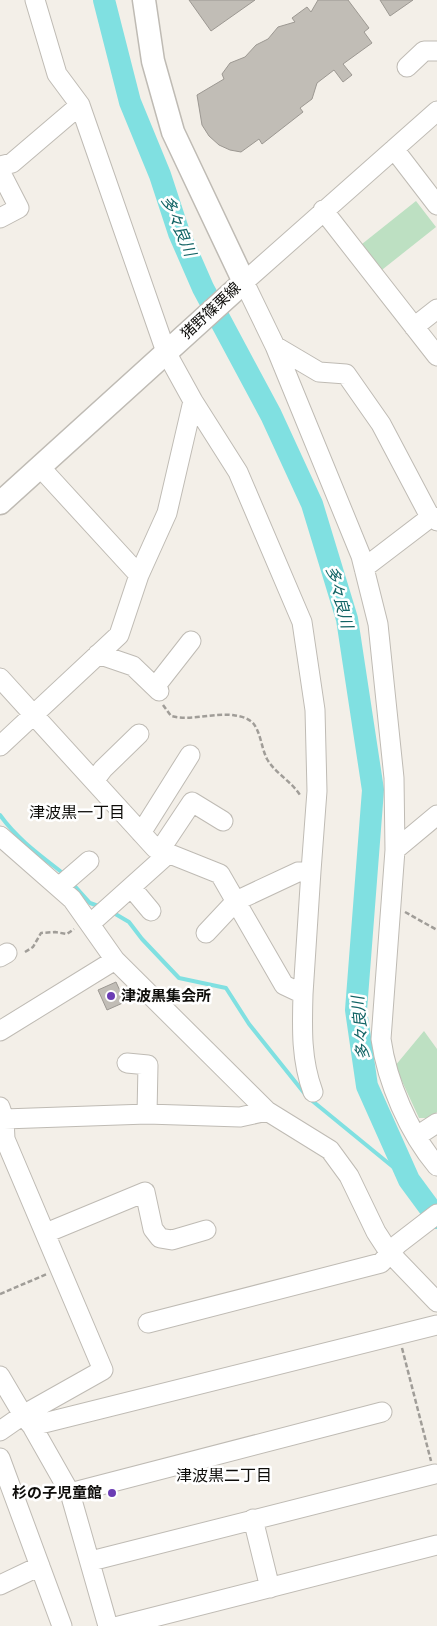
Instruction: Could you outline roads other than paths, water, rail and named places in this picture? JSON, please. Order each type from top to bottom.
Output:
[{"type":"main road","name":"猪野篠栗線","points":[[0,504],[241,284],[173,132],[153,61],[144,0]]},
{"type":"street","points":[[34,0],[57,74],[80,105],[168,350],[193,401],[238,472],[302,622],[315,710],[315,814],[303,994],[302,1041],[308,1079],[313,1092]]},
{"type":"street","points":[[407,67],[424,51],[437,51]]},
{"type":"street","points":[[0,218],[19,208],[2,176],[1,166],[12,163],[80,105]]},
{"type":"street","points":[[437,112],[323,210],[241,284],[275,346],[364,568],[378,624],[394,778],[394,850],[381,1039],[384,1063],[392,1086],[417,1136],[437,1166]]},
{"type":"street","points":[[394,149],[437,205]]},
{"type":"street","points":[[323,210],[437,356]]},
{"type":"street","points":[[414,327],[437,309]]},
{"type":"street","points":[[275,346],[320,372],[346,374],[381,424],[435,518],[364,568]]},
{"type":"street","points":[[0,746],[119,635],[139,575],[167,513],[193,401]]},
{"type":"street","points":[[40,467],[139,575]]},
{"type":"street","points":[[98,654],[133,666],[157,689],[191,641]]},
{"type":"street","points":[[0,678],[155,848],[220,874],[284,985],[303,994]]},
{"type":"street","points":[[94,781],[103,768],[139,734]]},
{"type":"street","points":[[141,833],[190,756]]},
{"type":"street","points":[[89,921],[131,887],[164,852],[192,802],[223,821]]},
{"type":"street","points":[[394,850],[437,815]]},
{"type":"street","points":[[0,836],[60,888],[89,921],[115,960],[267,1110],[330,1150],[360,1195],[376,1232],[393,1248],[437,1302]]},
{"type":"street","points":[[60,888],[90,861]]},
{"type":"street","points":[[206,933],[236,901],[298,872],[311,871]]},
{"type":"street","points":[[131,887],[151,910]]},
{"type":"street","points":[[0,1031],[115,960]]},
{"type":"street","points":[[127,1062],[148,1065],[148,1114]]},
{"type":"street","points":[[28,1421],[103,1370],[5,1139],[1,1111],[240,1117],[267,1110]]},
{"type":"street","points":[[417,1136],[437,1123]]},
{"type":"street","points":[[46,1233],[145,1192],[153,1230],[160,1238],[172,1240],[206,1230]]},
{"type":"street","points":[[148,1323],[381,1263],[393,1248],[437,1214]]},
{"type":"street","points":[[0,1431],[28,1421],[437,1325]]},
{"type":"street","points":[[0,1376],[70,1493],[91,1561],[108,1626]]},
{"type":"street","points":[[70,1493],[382,1412]]},
{"type":"street","points":[[0,1458],[62,1626]]},
{"type":"street","points":[[91,1561],[435,1474]]},
{"type":"street","points":[[253,1519],[270,1588]]},
{"type":"street","points":[[119,1626],[437,1545]]},
{"type":"street","points":[[0,1585],[40,1566]]},
{"type":"waterway","name":"多々良川","points":[[104,0],[130,102],[160,175],[179,233],[203,288],[271,415],[312,504],[347,619],[373,790],[356,1010],[367,1086],[409,1180],[437,1218]]},
{"type":"waterway","points":[[0,815],[38,854],[64,874]]},
{"type":"waterway","points":[[72,883],[90,903],[101,907]]},
{"type":"waterway","points":[[112,912],[129,922],[142,939],[179,978],[226,988],[249,1024],[305,1094]]},
{"type":"waterway","points":[[310,1099],[409,1180]]},
{"type":"place","name":"津波黒集会所","points":[[111,996]]},
{"type":"place","name":"杉の子児童館","points":[[112,1493]]},
{"type":"district","name":"津波黒一丁目","points":[[77,813]]},
{"type":"district","name":"津波黒二丁目","points":[[224,1476]]}]
